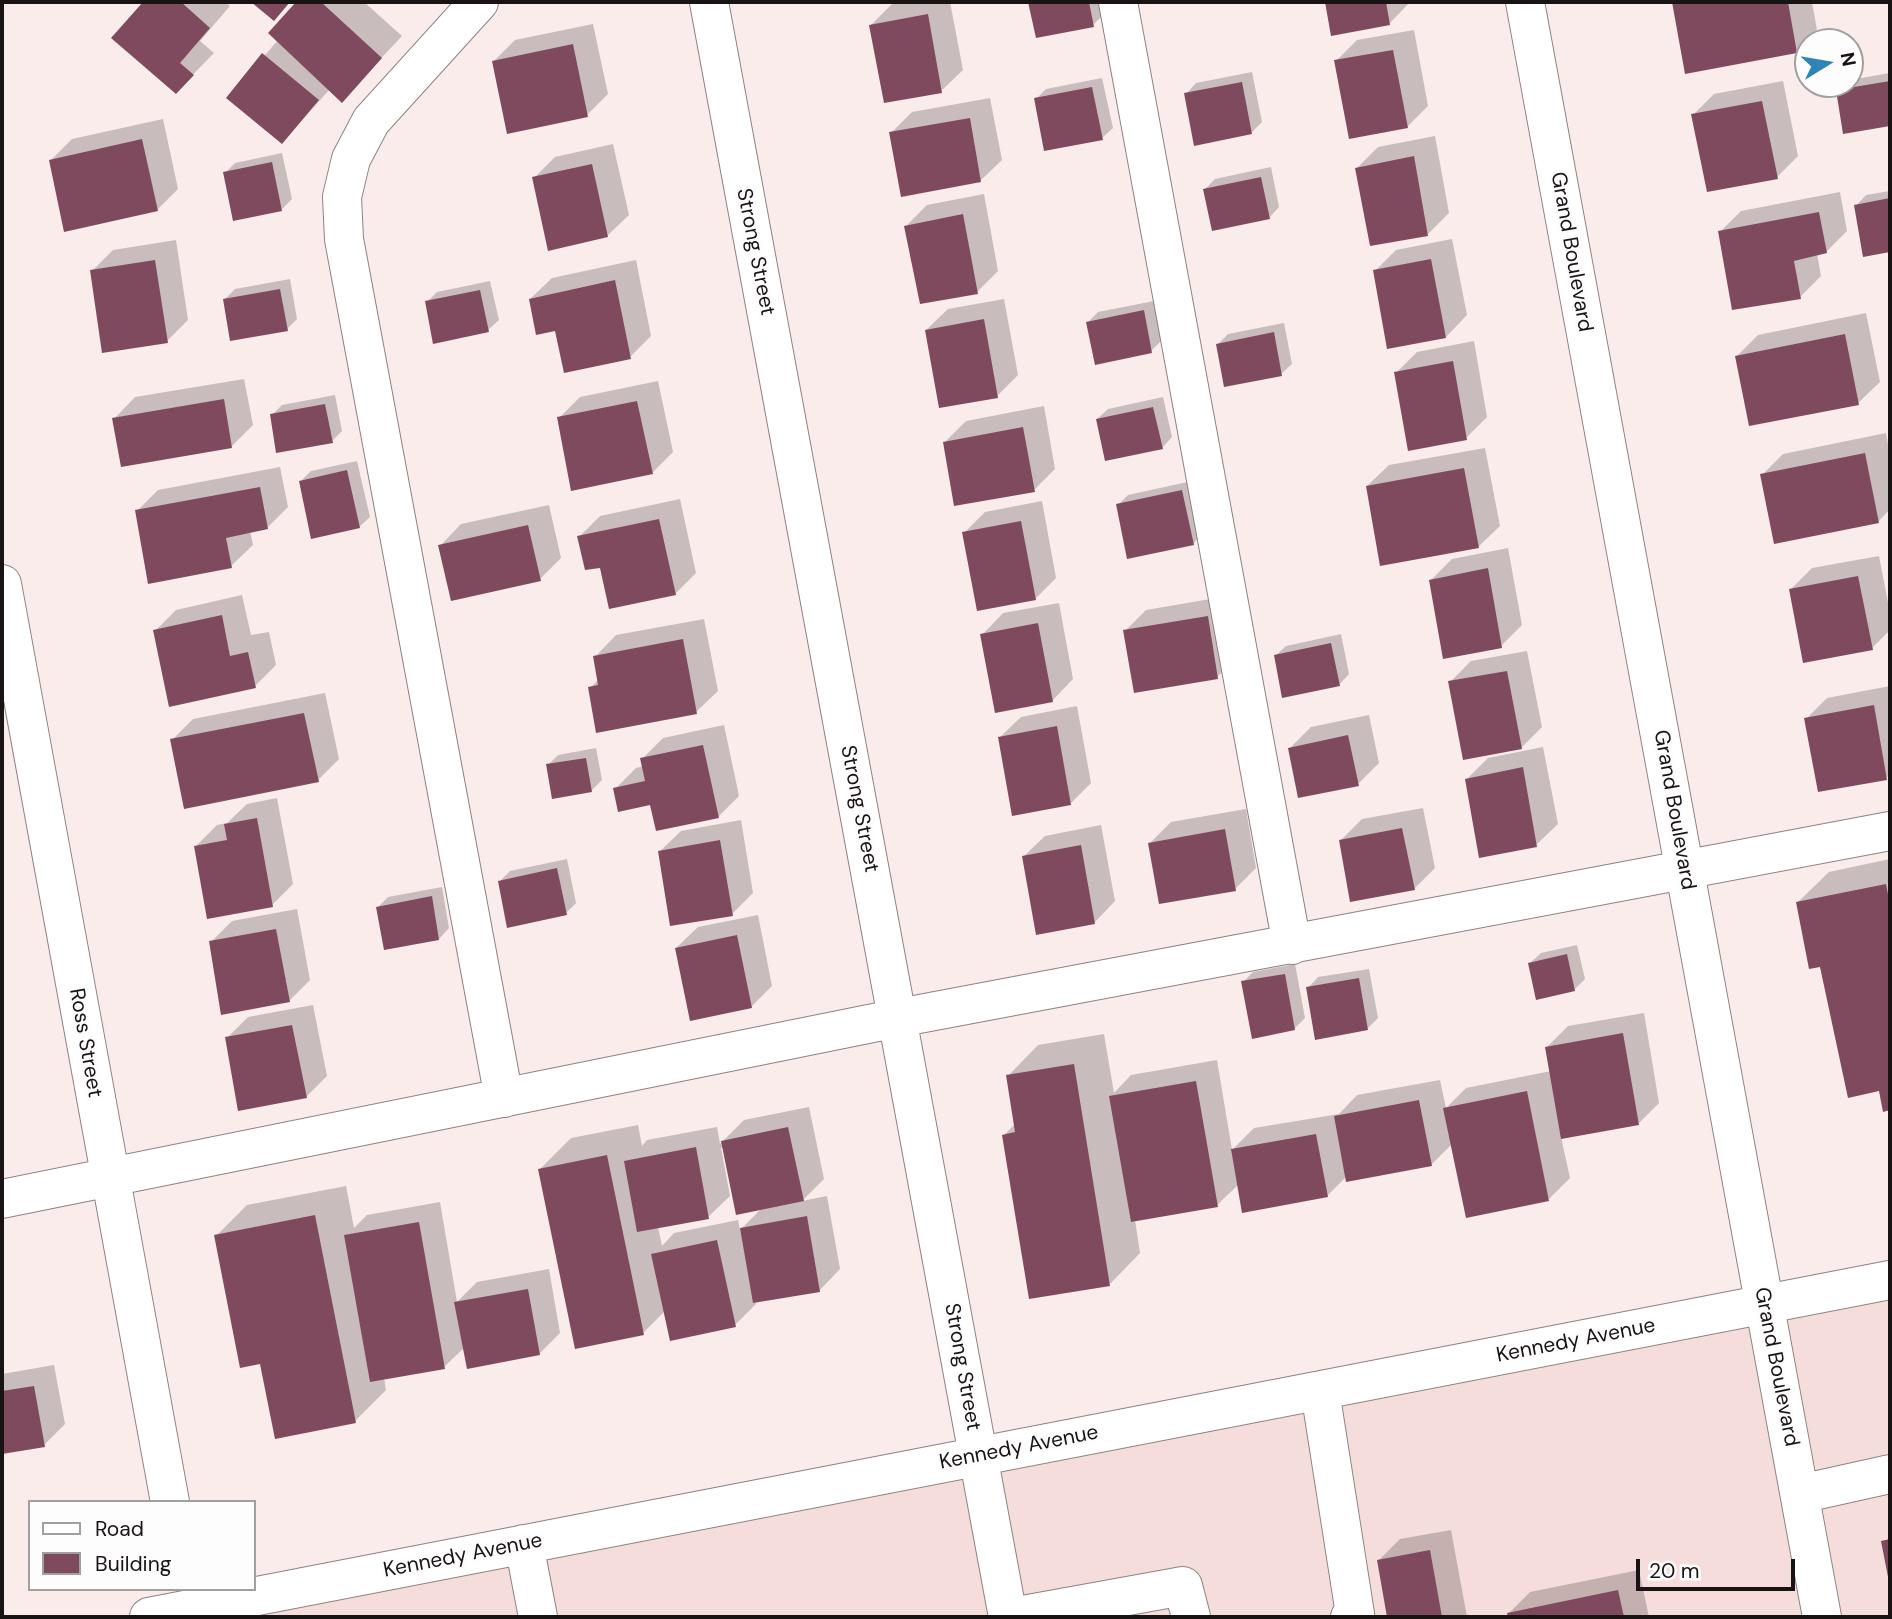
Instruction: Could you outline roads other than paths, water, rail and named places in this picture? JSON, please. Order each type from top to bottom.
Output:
[{"type":"street","points":[[479,2],[371,121],[351,159],[342,197],[344,239],[504,1098]]},
{"type":"street","name":"Strong Street","points":[[709,2],[1010,1617]]},
{"type":"street","points":[[1118,2],[1292,945]]},
{"type":"street","name":"Grand Boulevard","points":[[1525,2],[1822,1617]]},
{"type":"street","name":"Ross Street","points":[[2,584],[170,1500]]},
{"type":"street","points":[[2,1199],[898,1018],[1685,872],[1890,831]]},
{"type":"street","name":"Kennedy Avenue","points":[[149,1617],[189,1605],[524,1544],[1890,1280]]},
{"type":"street","points":[[1320,1391],[1355,1614],[1350,1617]]},
{"type":"street","points":[[1800,1494],[1890,1474]]},
{"type":"street","points":[[524,1544],[538,1617]]},
{"type":"street","points":[[1010,1617],[1090,1610],[1183,1586],[1191,1617]]}]
